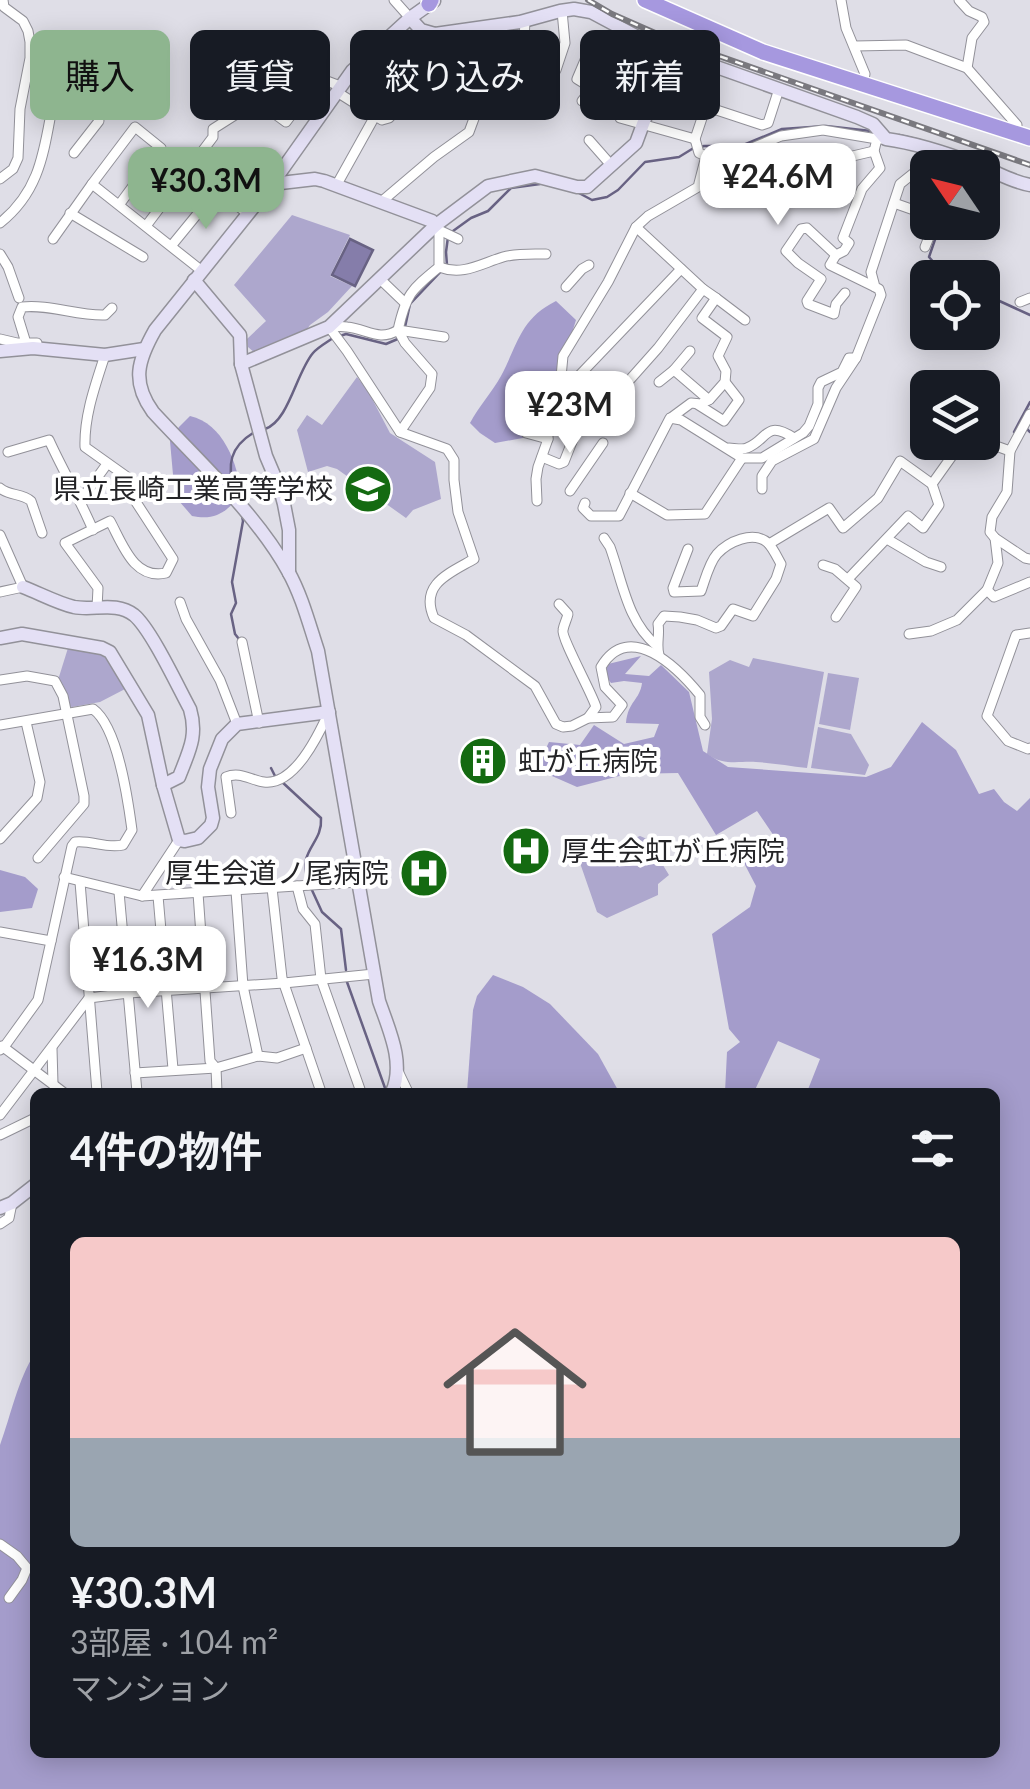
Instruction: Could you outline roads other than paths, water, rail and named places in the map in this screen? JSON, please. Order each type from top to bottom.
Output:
[{"type":"highway","points":[[650,1],[763,52],[1022,135]]},
{"type":"street","points":[[0,178],[13,170],[18,158],[20,108],[30,58],[28,31],[4,7],[3,0]]},
{"type":"street","points":[[394,0],[421,30],[435,34],[526,21],[574,9],[590,12],[625,30]]},
{"type":"street","points":[[841,0],[846,28],[865,74],[863,84]]},
{"type":"street","points":[[959,0],[984,22],[972,38],[967,68]]},
{"type":"street","points":[[406,1088],[379,1002],[318,650],[302,602],[289,572],[262,530],[145,400],[140,388],[140,356],[156,330],[272,184],[338,89],[362,60],[432,1]]},
{"type":"street","points":[[560,56],[564,43],[562,11]]},
{"type":"street","points":[[525,30],[526,21]]},
{"type":"street","points":[[617,30],[618,26]]},
{"type":"street","points":[[855,46],[906,46],[967,68],[1017,124],[1022,135]]},
{"type":"street","points":[[61,56],[104,77],[104,111],[55,93],[55,59],[61,56]]},
{"type":"street","points":[[720,68],[857,117],[881,136]]},
{"type":"street","points":[[146,226],[213,137],[213,129],[257,101],[286,122],[319,78],[350,98]]},
{"type":"street","points":[[720,111],[762,125],[768,123],[779,89]]},
{"type":"street","points":[[0,224],[30,192],[42,164],[50,120]]},
{"type":"street","points":[[336,186],[373,120]]},
{"type":"street","points":[[381,202],[434,156],[470,132],[474,120]]},
{"type":"street","points":[[627,120],[699,147],[759,178],[874,151]]},
{"type":"street","points":[[334,334],[380,279],[488,186],[534,176],[583,188],[631,150],[645,120]]},
{"type":"street","points":[[610,402],[561,377],[564,356],[636,227],[698,187],[704,120]]},
{"type":"street","points":[[74,153],[99,121]]},
{"type":"street","points":[[53,239],[136,128],[161,148],[119,205]]},
{"type":"street","points":[[734,168],[740,153],[782,136],[823,130],[881,136],[928,149],[920,168],[900,184],[871,272],[875,287]]},
{"type":"street","points":[[762,489],[762,476],[772,461],[814,439],[836,388],[856,358],[881,295],[875,287],[830,265],[849,244],[844,238],[862,189],[880,168],[874,151],[881,136]]},
{"type":"street","points":[[589,140],[611,165]]},
{"type":"street","points":[[1000,177],[1030,185]]},
{"type":"street","points":[[272,184],[315,179],[432,221],[458,239]]},
{"type":"street","points":[[92,184],[172,246],[240,335],[241,364],[284,504],[289,530],[289,572]]},
{"type":"street","points":[[172,246],[217,190],[248,214]]},
{"type":"street","points":[[894,204],[910,209]]},
{"type":"street","points":[[70,213],[143,256]]},
{"type":"street","points":[[636,227],[703,289],[746,320]]},
{"type":"street","points":[[241,364],[348,327],[370,335],[388,336],[398,330],[406,300],[438,266],[437,228]]},
{"type":"street","points":[[836,256],[806,228],[801,228],[786,251],[822,278],[808,304],[834,314],[845,292]]},
{"type":"street","points":[[926,248],[929,240]]},
{"type":"street","points":[[0,254],[19,298]]},
{"type":"street","points":[[438,266],[451,271],[471,270],[508,256],[546,254]]},
{"type":"street","points":[[566,287],[589,265]]},
{"type":"street","points":[[572,383],[681,269]]},
{"type":"street","points":[[380,279],[406,300],[419,304]]},
{"type":"street","points":[[537,502],[536,479],[548,439],[548,424],[560,398],[600,416],[668,337],[703,289]]},
{"type":"street","points":[[585,503],[584,508],[592,516],[618,516],[670,418],[691,404],[709,400],[725,382],[726,371],[718,356],[727,337],[702,318],[716,298]]},
{"type":"street","points":[[26,343],[18,316],[22,308],[49,307],[95,316],[105,315],[112,308]]},
{"type":"street","points":[[398,330],[432,374],[421,404],[400,432]]},
{"type":"street","points":[[334,334],[400,432],[447,449],[454,460],[458,512],[474,558],[440,579],[432,590],[429,601],[434,618],[466,635],[535,686],[556,724],[563,727],[588,718],[613,718],[622,704],[605,687],[601,667],[617,650],[637,646],[654,652],[700,695],[700,718],[705,724]]},
{"type":"street","points":[[407,338],[444,337]]},
{"type":"street","points":[[0,339],[51,344],[53,350]]},
{"type":"street","points":[[0,351],[33,348],[104,355],[144,350]]},
{"type":"street","points":[[658,382],[690,351]]},
{"type":"street","points":[[97,608],[98,588],[64,543],[110,521],[131,559],[144,573],[162,575],[173,563],[134,499],[137,484],[85,447],[87,414],[104,355]]},
{"type":"street","points":[[670,418],[681,420],[742,458],[762,458],[810,426],[821,382],[842,372],[849,358],[856,358]]},
{"type":"street","points":[[674,370],[709,400]]},
{"type":"street","points":[[697,404],[724,421],[739,400],[725,382]]},
{"type":"street","points":[[542,458],[564,462],[583,414]]},
{"type":"street","points":[[1030,414],[1010,451],[1007,492],[992,517],[990,532],[1030,559]]},
{"type":"street","points":[[726,448],[747,448],[775,430],[794,438]]},
{"type":"street","points":[[1022,430],[1030,439]]},
{"type":"street","points":[[526,433],[548,439]]},
{"type":"street","points":[[8,452],[49,440],[93,530]]},
{"type":"street","points":[[570,491],[602,443]]},
{"type":"street","points":[[571,446],[594,455]]},
{"type":"street","points":[[1000,447],[1010,451]]},
{"type":"street","points":[[630,493],[667,515],[705,514],[742,458]]},
{"type":"street","points":[[932,484],[949,460]]},
{"type":"street","points":[[769,544],[829,508],[843,528],[878,498],[900,461],[932,484],[939,505],[923,528],[908,516],[848,579]]},
{"type":"street","points":[[81,500],[107,464]]},
{"type":"street","points":[[0,488],[30,501],[42,534]]},
{"type":"street","points":[[0,535],[3,551],[23,587]]},
{"type":"street","points":[[604,538],[633,617],[642,633],[657,646]]},
{"type":"street","points":[[909,634],[931,631],[958,620],[988,590],[998,564],[995,538]]},
{"type":"street","points":[[660,658],[658,624],[664,616],[697,620],[716,628],[732,609],[753,616],[781,564],[762,539],[740,539],[716,555],[700,591],[678,594],[673,588],[688,550]]},
{"type":"street","points":[[887,539],[926,562],[941,566]]},
{"type":"street","points":[[823,564],[856,587],[836,617]]},
{"type":"street","points":[[988,590],[994,597],[1030,582]]},
{"type":"street","points":[[0,592],[23,587],[74,607],[104,606],[132,613],[190,708],[194,724],[194,736],[180,778],[164,784]]},
{"type":"street","points":[[180,602],[220,680],[237,724]]},
{"type":"street","points":[[559,604],[568,614],[563,638],[596,702],[588,718]]},
{"type":"street","points":[[1030,633],[1016,634],[986,716],[1008,741],[1030,748]]},
{"type":"street","points":[[0,638],[22,634],[110,652],[148,715],[179,840],[142,896]]},
{"type":"street","points":[[242,642],[259,722]]},
{"type":"street","points":[[0,680],[27,676],[56,681],[84,796],[84,804],[38,858]]},
{"type":"street","points":[[0,725],[98,711],[107,723],[132,830],[122,845],[83,841],[72,846],[38,1000],[1,1047],[58,1088]]},
{"type":"street","points":[[179,840],[198,838],[211,825],[214,818],[208,787],[210,769],[222,739],[237,724],[329,712]]},
{"type":"street","points":[[231,812],[226,778],[237,774],[264,782],[279,780],[310,750],[329,712]]},
{"type":"street","points":[[0,839],[39,792],[26,722]]},
{"type":"street","points":[[64,876],[142,896],[358,882]]},
{"type":"street","points":[[80,882],[97,1088]]},
{"type":"street","points":[[305,885],[304,909],[315,924],[321,979],[360,1088]]},
{"type":"street","points":[[272,888],[284,983],[320,1088]]},
{"type":"street","points":[[236,891],[243,986],[258,1056]]},
{"type":"street","points":[[120,892],[137,1088]]},
{"type":"street","points":[[198,894],[210,1061],[216,1068],[217,1088]]},
{"type":"street","points":[[158,896],[173,1070]]},
{"type":"street","points":[[0,932],[51,940]]},
{"type":"street","points":[[0,1116],[89,998],[374,974]]},
{"type":"street","points":[[52,1047],[53,1084]]},
{"type":"street","points":[[135,1073],[216,1068],[258,1056],[277,1058],[306,1048]]},
{"type":"street","points":[[393,1088],[398,1072]]},
{"type":"street","points":[[0,1136],[30,1121]]},
{"type":"street","points":[[0,1224],[9,1218],[6,1206],[30,1189]]},
{"type":"street","points":[[0,1544],[27,1568],[9,1598]]},
{"type":"waterway","points":[[577,192],[592,200],[607,197],[645,162],[679,157],[704,146],[741,146],[782,129],[826,126],[871,131]]},
{"type":"waterway","points":[[899,135],[920,140]]},
{"type":"waterway","points":[[453,231],[488,211],[511,188],[540,184]]},
{"type":"waterway","points":[[405,327],[410,304],[447,265],[448,237]]},
{"type":"waterway","points":[[932,260],[929,257],[935,240]]},
{"type":"waterway","points":[[1000,301],[1030,315]]},
{"type":"waterway","points":[[340,336],[386,344],[400,338]]},
{"type":"waterway","points":[[265,429],[280,417],[313,353],[333,338]]},
{"type":"waterway","points":[[1014,432],[1030,402]]},
{"type":"waterway","points":[[1027,429],[1030,432]]},
{"type":"waterway","points":[[234,489],[232,457],[239,444],[253,433]]},
{"type":"waterway","points":[[239,639],[231,614],[236,603],[232,582],[242,516]]},
{"type":"waterway","points":[[271,768],[275,776]]},
{"type":"waterway","points":[[281,781],[321,818],[306,861],[308,880]]},
{"type":"waterway","points":[[311,888],[322,912],[341,929],[346,970]]},
{"type":"waterway","points":[[347,982],[385,1088]]},
{"type":"railway","points":[[588,0],[662,36],[1030,165]]},
{"type":"place","name":"県立長崎工業高等学校","points":[[368,489]]},
{"type":"place","name":"虹が丘病院","points":[[483,761]]},
{"type":"place","name":"厚生会虹が丘病院","points":[[526,851]]},
{"type":"place","name":"厚生会道ノ尾病院","points":[[424,873]]}]
